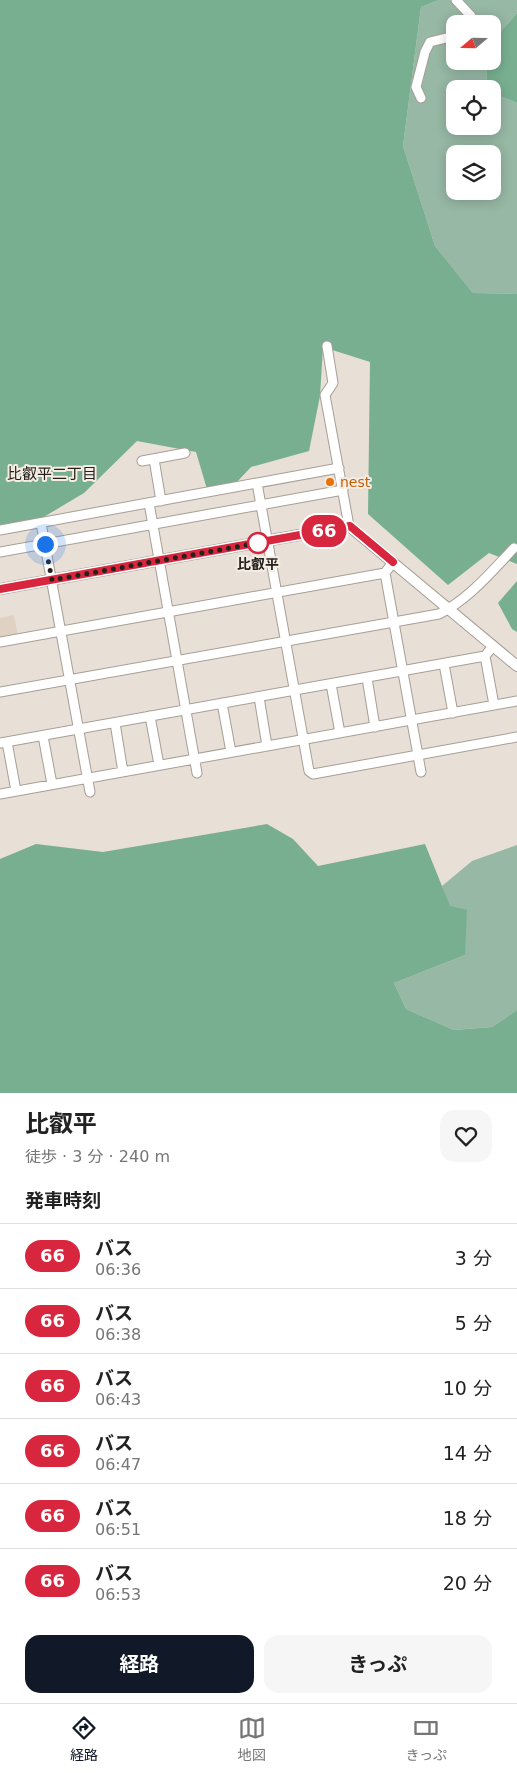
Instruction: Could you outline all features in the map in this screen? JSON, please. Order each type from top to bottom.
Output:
[{"type":"street","points":[[456,0],[471,15]]},
{"type":"street","points":[[421,98],[416,87],[425,52],[430,42],[446,38]]},
{"type":"street","points":[[327,346],[334,383],[325,395],[350,526],[517,666]]},
{"type":"street","points":[[142,460],[186,453]]},
{"type":"street","points":[[154,459],[160,501]]},
{"type":"street","points":[[0,530],[339,468]]},
{"type":"street","points":[[258,483],[309,771],[313,774],[517,737]]},
{"type":"street","points":[[0,552],[343,490]]},
{"type":"street","points":[[149,503],[198,773]]},
{"type":"street","points":[[41,523],[90,792]]},
{"type":"street","points":[[0,589],[350,526]]},
{"type":"street","points":[[0,692],[440,614],[449,609],[486,578],[514,548]]},
{"type":"street","points":[[0,642],[385,572],[393,562]]},
{"type":"street","points":[[385,572],[421,772]]},
{"type":"street","points":[[16,791],[4,743],[485,656],[493,646]]},
{"type":"street","points":[[485,656],[494,705]]},
{"type":"street","points":[[444,664],[453,713]]},
{"type":"street","points":[[367,678],[376,726]]},
{"type":"street","points":[[331,684],[340,733]]},
{"type":"street","points":[[259,697],[267,746]]},
{"type":"street","points":[[0,794],[517,701]]},
{"type":"street","points":[[222,704],[231,752]]},
{"type":"street","points":[[150,716],[159,765]]},
{"type":"street","points":[[115,723],[123,772]]},
{"type":"street","points":[[43,736],[52,784]]},
{"type":"shaded area","points":[[14,615],[18,636],[0,639],[0,618]]},
{"type":"green space","points":[[0,0],[439,0],[421,7],[403,146],[435,246],[473,293],[517,294],[517,564],[489,553],[448,585],[368,514],[370,362],[323,347],[320,396],[309,451],[251,467],[234,485],[207,489],[196,452],[137,441],[84,493],[42,518],[0,526]]},
{"type":"green space","points":[[439,0],[517,0],[517,13],[501,31],[501,15],[446,15],[446,70],[486,70],[487,80],[446,80],[446,135],[501,135],[501,96],[517,103],[517,294],[473,293],[435,246],[403,146],[421,7]]},
{"type":"green space","points":[[517,13],[517,103],[501,96],[501,80],[487,80],[486,70],[501,70],[501,31]]},
{"type":"green space","points":[[517,581],[517,632],[512,629],[498,603]]},
{"type":"green space","points":[[267,824],[293,839],[318,866],[425,844],[450,906],[467,910],[465,955],[394,983],[406,1009],[454,1030],[492,1027],[517,1010],[517,1093],[0,1093],[0,859],[36,844],[103,852]]},
{"type":"green space","points":[[517,845],[517,1010],[492,1027],[454,1030],[406,1009],[394,983],[465,955],[442,886],[472,861]]},
{"type":"bus line","name":"66","points":[[0,589],[350,526],[393,562]]},
{"type":"place","name":"nest","points":[[330,482]]},
{"type":"place","name":"比叡平","points":[[258,543]]},
{"type":"district","name":"比叡平二丁目","points":[[52,474]]},
{"type":"route","points":[[45,544],[52,580],[258,543]]}]
